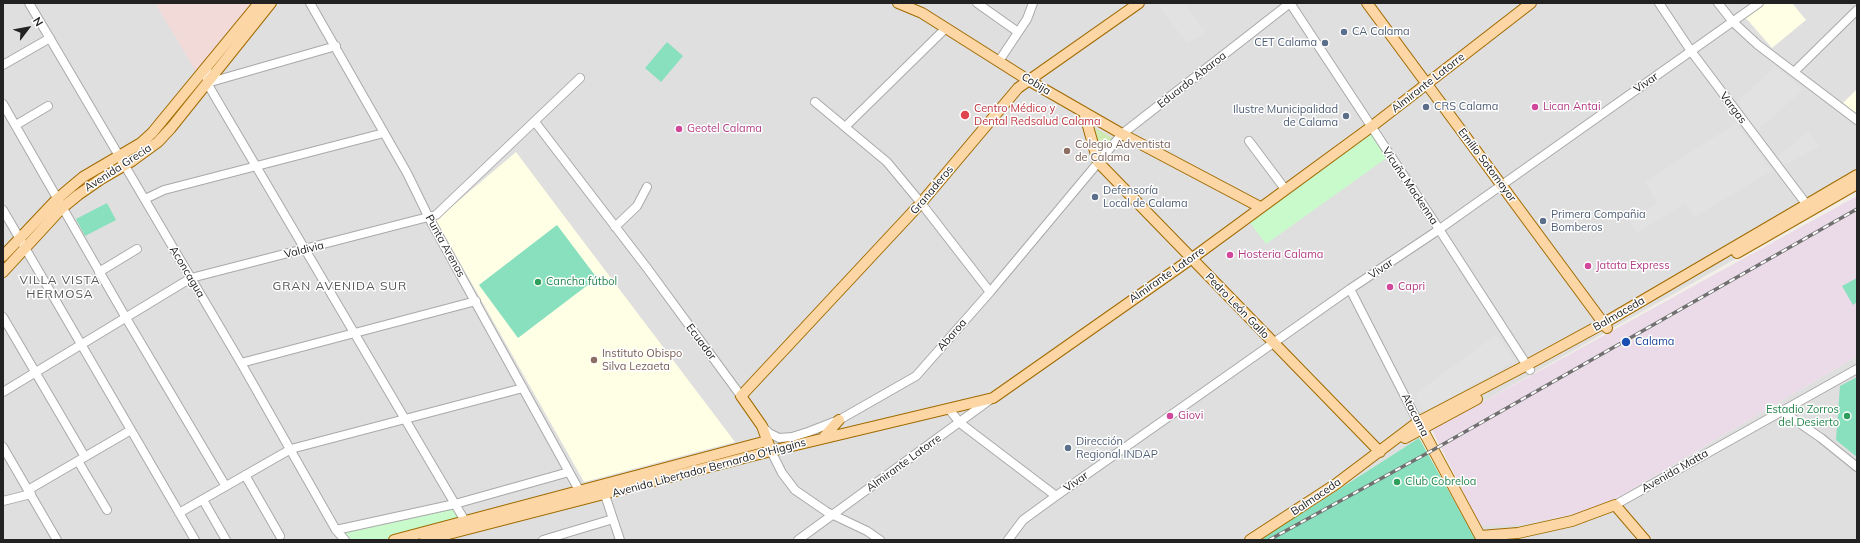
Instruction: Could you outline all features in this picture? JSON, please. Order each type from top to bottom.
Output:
[{"type":"main road","name":"Avenida Grecia","points":[[3,256],[57,198],[83,177],[120,156],[152,133],[259,3]]},
{"type":"main road","name":"Avenida Grecia","points":[[3,272],[62,208],[89,186],[125,165],[158,142],[271,3]]},
{"type":"main road","name":"Cobija","points":[[898,3],[922,13],[1028,80],[1122,134],[1260,207]]},
{"type":"main road","name":"Granaderos","points":[[741,396],[921,203],[1013,94],[1028,80],[1139,3]]},
{"type":"main road","name":"Emilio Sotomayor","points":[[1367,3],[1605,325]]},
{"type":"main road","name":"Almirante Latorre","points":[[993,398],[1192,259],[1260,207],[1371,127],[1531,3]]},
{"type":"main road","name":"Pedro León Gallo","points":[[1084,112],[1098,162],[1380,452]]},
{"type":"main road","name":"Balmaceda","points":[[1250,540],[1336,484],[1420,425],[1528,368],[1605,325],[1809,207],[1857,175]]},
{"type":"main road","name":"Balmaceda","points":[[1809,207],[1857,184]]},
{"type":"main road","name":"Ecuador","points":[[741,396],[762,426],[771,451]]},
{"type":"main road","name":"Avenida Libertador Bernardo O'Higgins","points":[[394,540],[436,538],[771,451],[993,398]]},
{"type":"main road","points":[[823,438],[839,420]]},
{"type":"main road","name":"Atacama","points":[[1420,425],[1482,538]]},
{"type":"main road","name":"Avenida Libertador Bernardo O'Higgins","points":[[424,538],[466,521],[767,441]]},
{"type":"main road","points":[[1615,505],[1642,539]]},
{"type":"main road","name":"Avenida Matta","points":[[1482,538],[1518,533],[1564,522],[1615,505]]},
{"type":"street","name":"Aconcagua","points":[[29,3],[241,363],[336,530],[345,540]]},
{"type":"street","name":"Punta Arenas","points":[[310,3],[336,46],[407,173],[429,218],[579,490]]},
{"type":"street","points":[[999,61],[1027,19],[1033,3]]},
{"type":"street","name":"Vicuña Mackenna","points":[[1290,3],[1528,368]]},
{"type":"street","name":"Eduardo Abaroa","points":[[1098,162],[1122,134],[1290,3]]},
{"type":"street","name":"Vargas","points":[[1659,3],[1690,51],[1809,207]]},
{"type":"street","points":[[1718,3],[1733,22],[1758,45],[1857,120]]},
{"type":"street","name":"Vivar","points":[[1008,540],[1023,520],[1056,496],[1350,289],[1439,230],[1759,3]]},
{"type":"street","points":[[982,4],[1018,32]]},
{"type":"street","points":[[1794,72],[1857,10]]},
{"type":"street","points":[[845,127],[946,28]]},
{"type":"street","points":[[3,65],[50,38]]},
{"type":"street","points":[[207,83],[336,46]]},
{"type":"street","points":[[207,67],[207,83],[466,521]]},
{"type":"street","name":"Valdivia","points":[[3,392],[191,278],[307,250],[436,215],[580,78]]},
{"type":"street","points":[[815,102],[887,162],[990,292]]},
{"type":"street","points":[[3,104],[99,272],[225,486]]},
{"type":"street","points":[[16,125],[48,106]]},
{"type":"street","name":"Ecuador","points":[[535,122],[741,396]]},
{"type":"street","points":[[144,200],[164,190],[384,133]]},
{"type":"street","points":[[1249,142],[1285,189]]},
{"type":"street","name":"Abaroa","points":[[762,426],[774,436],[785,438],[808,432],[839,420],[916,376],[990,292],[1098,162]]},
{"type":"street","points":[[615,227],[637,206],[647,187]]},
{"type":"street","points":[[3,210],[195,540]]},
{"type":"street","points":[[99,272],[137,249]]},
{"type":"street","name":"Atacama","points":[[1350,289],[1420,425]]},
{"type":"street","points":[[241,363],[476,301]]},
{"type":"street","points":[[3,318],[35,372],[107,510]]},
{"type":"street","name":"Avenida Matta","points":[[1615,505],[1857,369]]},
{"type":"street","points":[[179,513],[291,449],[523,388]]},
{"type":"street","name":"Almirante Latorre","points":[[798,540],[993,398]]},
{"type":"street","points":[[948,409],[960,423],[1056,496]]},
{"type":"street","points":[[1782,411],[1821,438],[1857,467]]},
{"type":"street","points":[[3,501],[29,492],[131,430]]},
{"type":"street","points":[[3,447],[57,540]]},
{"type":"street","name":"Ecuador","points":[[771,451],[782,473],[795,490],[832,514],[867,531],[880,540]]},
{"type":"street","points":[[336,530],[455,504],[569,472]]},
{"type":"street","points":[[245,475],[280,536]]},
{"type":"street","points":[[605,494],[620,540]]},
{"type":"street","points":[[203,500],[226,540]]},
{"type":"street","points":[[543,540],[613,519]]},
{"type":"shaded area","points":[[3,3],[1857,3],[1857,190],[1419,438],[1260,540],[3,540]]},
{"type":"shaded area","points":[[155,3],[253,3],[197,73]]},
{"type":"shaded area","points":[[1164,3],[1184,3],[1206,32],[1187,43],[1159,7]]},
{"type":"shaded area","points":[[1765,3],[1792,3],[1806,20],[1772,48],[1745,17]]},
{"type":"shaded area","points":[[1775,67],[1804,89],[1757,131],[1736,102]]},
{"type":"shaded area","points":[[1857,89],[1857,114],[1843,103]]},
{"type":"shaded area","points":[[1736,123],[1772,171],[1694,217],[1685,203],[1637,233],[1629,221],[1657,203],[1645,182]]},
{"type":"shaded area","points":[[1808,131],[1820,146],[1781,167],[1776,158]]},
{"type":"shaded area","name":"Instituto Obispo Silva Lezaeta","points":[[516,152],[735,442],[584,482],[436,220]]},
{"type":"shaded area","points":[[1857,196],[1857,356],[1612,501],[1574,514],[1517,525],[1480,525],[1432,430]]},
{"type":"shaded area","points":[[1497,334],[1515,361],[1425,412],[1415,394]]},
{"type":"shaded area","points":[[1857,356],[1857,540],[1476,540],[1468,525],[1517,525],[1574,514],[1612,501]]},
{"type":"green space","points":[[667,42],[683,56],[661,82],[645,68]]},
{"type":"green space","points":[[1095,128],[1114,139],[1100,153]]},
{"type":"green space","points":[[1371,131],[1388,157],[1266,244],[1248,220]]},
{"type":"green space","points":[[107,203],[116,220],[85,236],[76,219]]},
{"type":"green space","name":"Cancha fútbol","points":[[557,225],[597,278],[518,338],[479,285]]},
{"type":"green space","points":[[1857,278],[1857,302],[1853,305],[1842,286]]},
{"type":"green space","name":"Estadio Zorros del Desierto","points":[[1857,377],[1857,457],[1836,440],[1840,386]]},
{"type":"green space","name":"Club Cobreloa","points":[[1419,438],[1476,540],[1260,540]]},
{"type":"green space","points":[[455,504],[459,518],[455,522],[382,540],[345,540],[336,530]]},
{"type":"railway","points":[[1269,540],[1433,450],[1857,209]]},
{"type":"place","name":"CA Calama","points":[[1344,32]]},
{"type":"place","name":"CET Calama","points":[[1325,43]]},
{"type":"place","name":"CRS Calama","points":[[1426,107]]},
{"type":"place","name":"Lican Antai","points":[[1535,107]]},
{"type":"place","name":"Centro Médico y Dental Redsalud Calama","points":[[965,115]]},
{"type":"place","name":"Ilustre Municipalidad de Calama","points":[[1346,116]]},
{"type":"place","name":"Geotel Calama","points":[[679,129]]},
{"type":"place","name":"Colegio Adventista de Calama","points":[[1067,151]]},
{"type":"place","name":"Defensoría Local de Calama","points":[[1095,197]]},
{"type":"place","name":"Primera Compañia Bomberos","points":[[1543,221]]},
{"type":"place","name":"Hosteria Calama","points":[[1230,255]]},
{"type":"place","name":"Jatata Express","points":[[1588,266]]},
{"type":"place","name":"Cancha fútbol","points":[[538,282]]},
{"type":"place","name":"Capri","points":[[1390,287]]},
{"type":"place","name":"Calama","points":[[1626,342]]},
{"type":"place","name":"Instituto Obispo Silva Lezaeta","points":[[594,360]]},
{"type":"place","name":"Giovi","points":[[1170,416]]},
{"type":"place","name":"Estadio Zorros del Desierto","points":[[1847,416]]},
{"type":"place","name":"Dirección Regional INDAP","points":[[1068,448]]},
{"type":"place","name":"Club Cobreloa","points":[[1397,482]]},
{"type":"district","name":"GRAN AVENIDA SUR","points":[[340,286]]},
{"type":"district","name":"VILLA VISTA HERMOSA","points":[[60,287]]}]
